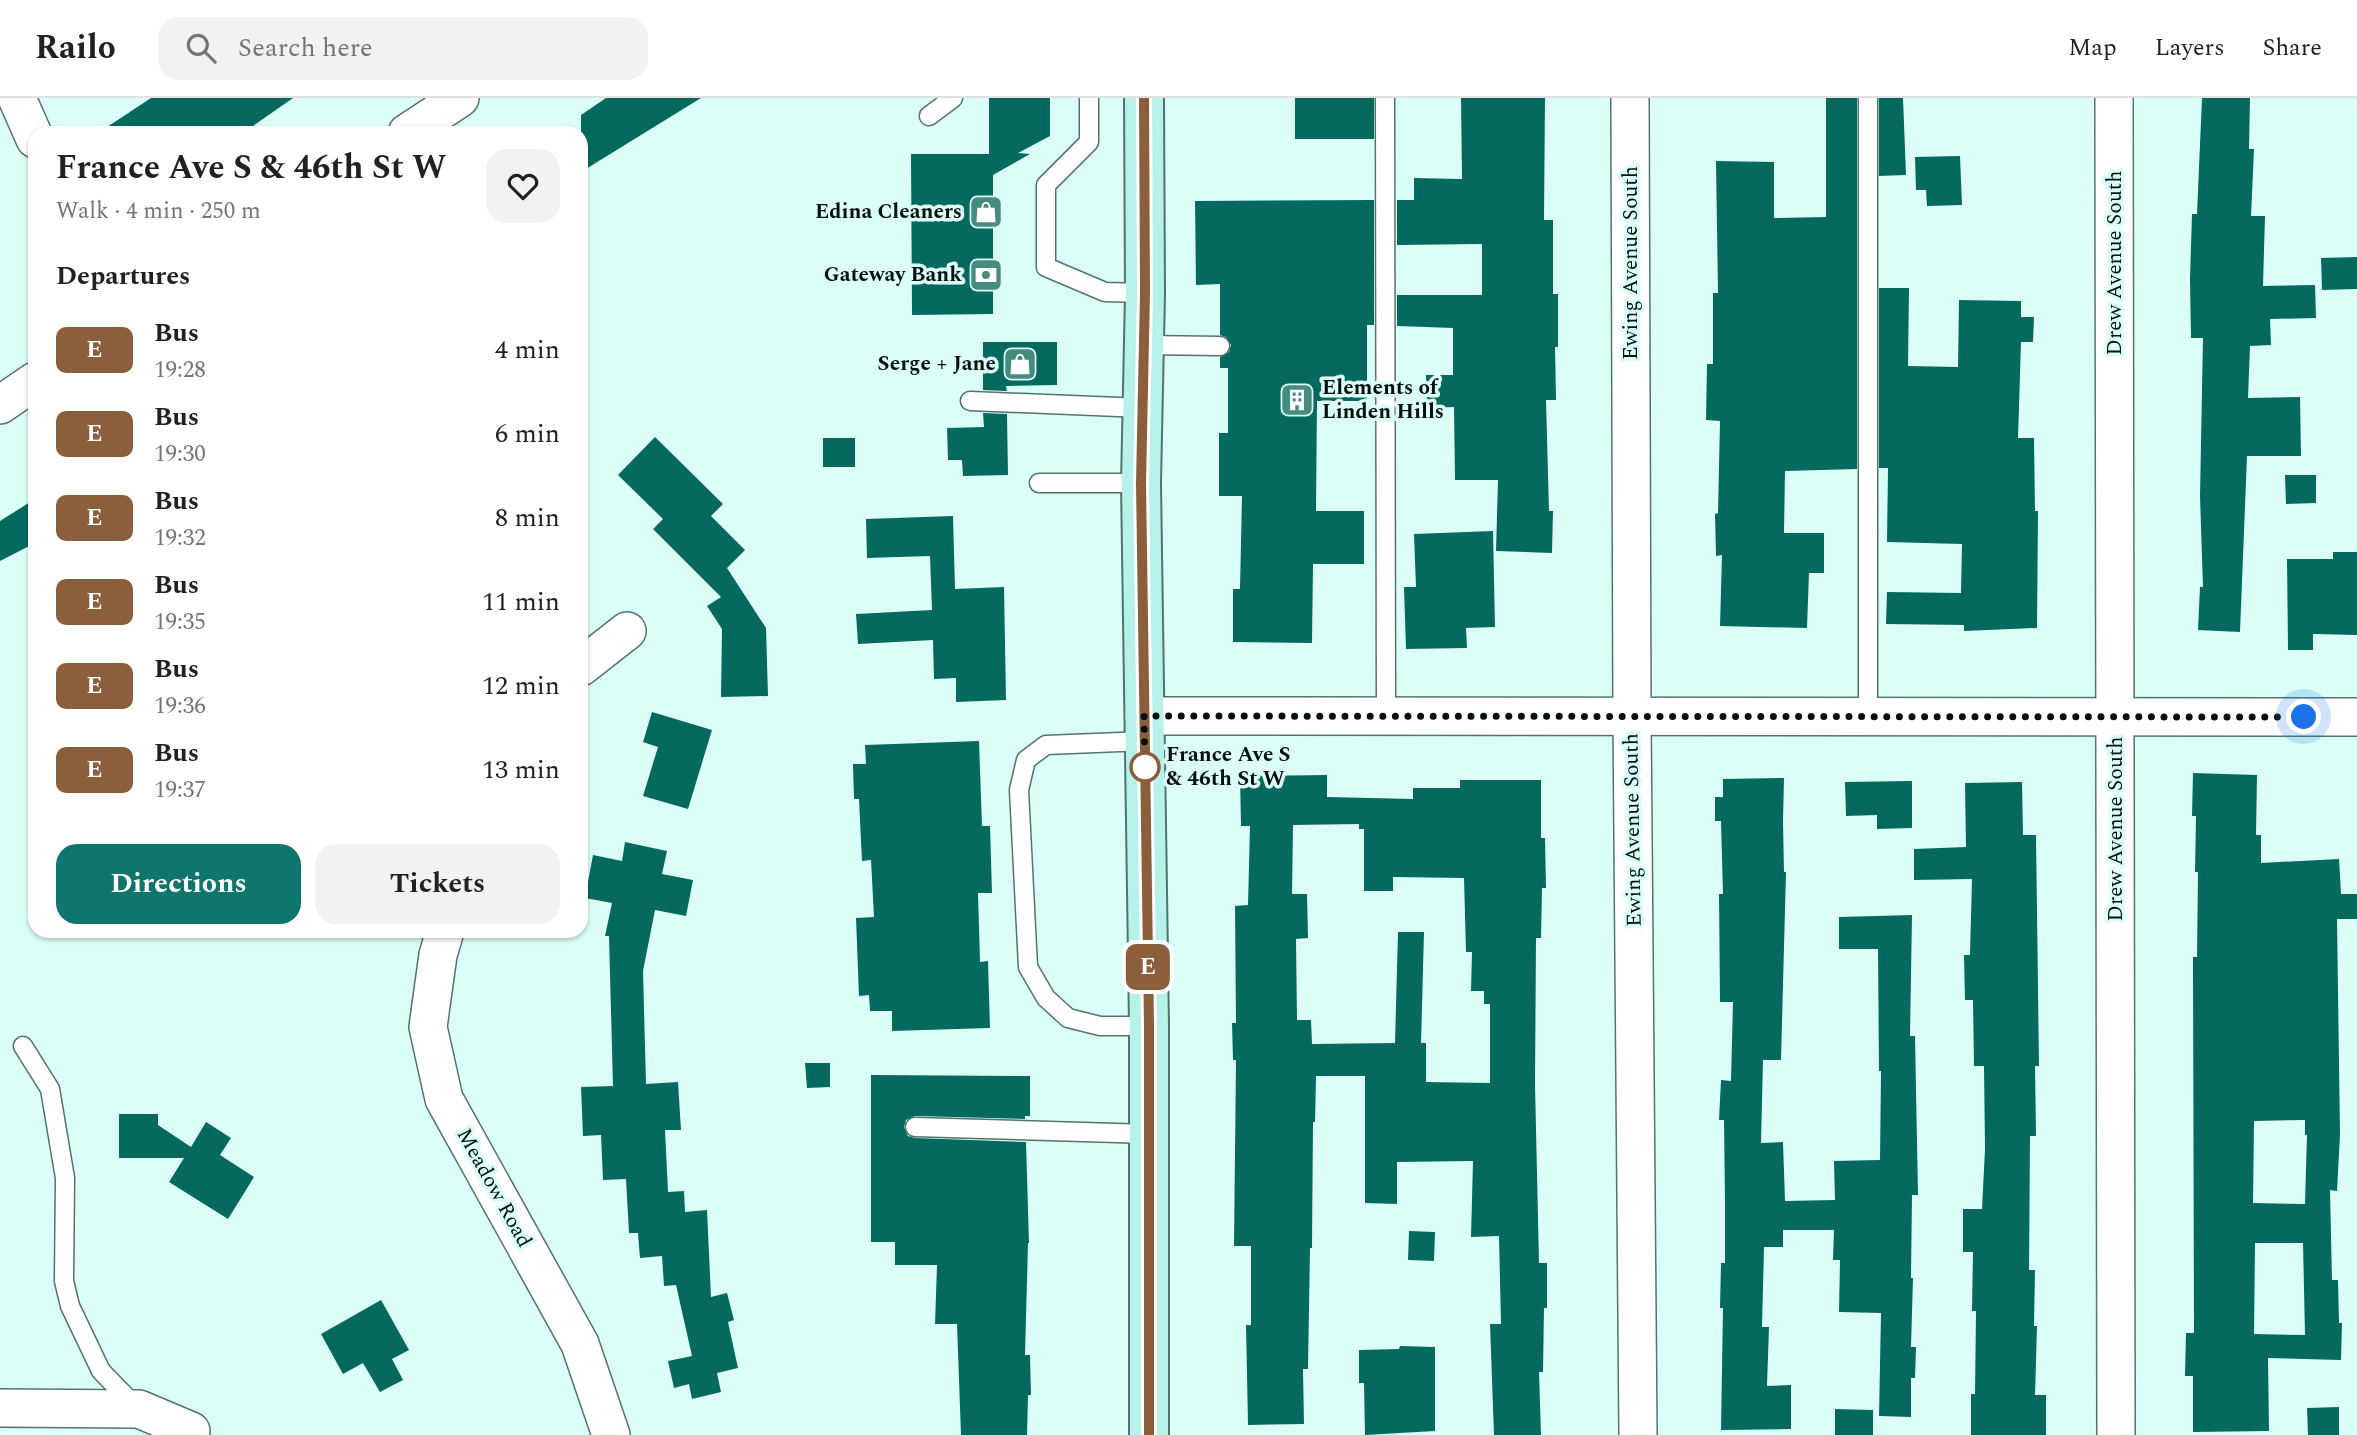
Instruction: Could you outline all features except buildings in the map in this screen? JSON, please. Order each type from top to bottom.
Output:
[{"type":"main road","points":[[1144,98],[1145,293],[1141,483],[1150,1134],[1149,1435]]},
{"type":"street","points":[[18,98],[30,126]]},
{"type":"street","points":[[418,126],[460,98]]},
{"type":"street","name":"Ewing Avenue South","points":[[1630,98],[1638,1435]]},
{"type":"street","name":"Drew Avenue South","points":[[2115,98],[2116,1435]]},
{"type":"street","points":[[0,405],[28,386]]},
{"type":"street","points":[[588,662],[627,631]]},
{"type":"street","points":[[1144,728],[1386,716],[2357,716]]},
{"type":"street","name":"Meadow Road","points":[[443,938],[428,1027],[444,1099],[580,1344],[611,1435]]},
{"type":"street","points":[[0,1408],[139,1409],[191,1431]]},
{"type":"lane","points":[[929,116],[953,98]]},
{"type":"lane","points":[[1089,98],[1089,142],[1046,185],[1046,267],[1105,292],[1145,293]]},
{"type":"lane","points":[[1385,98],[1386,716]]},
{"type":"lane","points":[[1868,98],[1868,717]]},
{"type":"lane","points":[[1144,345],[1220,346]]},
{"type":"lane","points":[[970,401],[1143,408]]},
{"type":"lane","points":[[1040,483],[1141,483]]},
{"type":"lane","points":[[1144,728],[1046,744],[1026,761],[1019,790],[1028,967],[1046,998],[1068,1018],[1100,1026],[1149,1026]]},
{"type":"lane","points":[[23,1046],[51,1090],[65,1178],[64,1281],[70,1306],[101,1371],[139,1409]]},
{"type":"lane","points":[[915,1127],[1150,1134]]},
{"type":"bus line","name":"E","points":[[1144,98],[1145,293],[1141,483],[1150,1134],[1149,1435]]},
{"type":"place","name":"Edina Cleaners","points":[[986,212]]},
{"type":"place","name":"Gateway Bank","points":[[986,275]]},
{"type":"place","name":"Serge + Jane","points":[[1020,364]]},
{"type":"place","name":"Elements of Linden Hills","points":[[1297,400]]},
{"type":"place","name":"France Ave S & 46th St W","points":[[1145,767]]},
{"type":"route","points":[[1145,767],[1144,716],[2304,717]]}]
